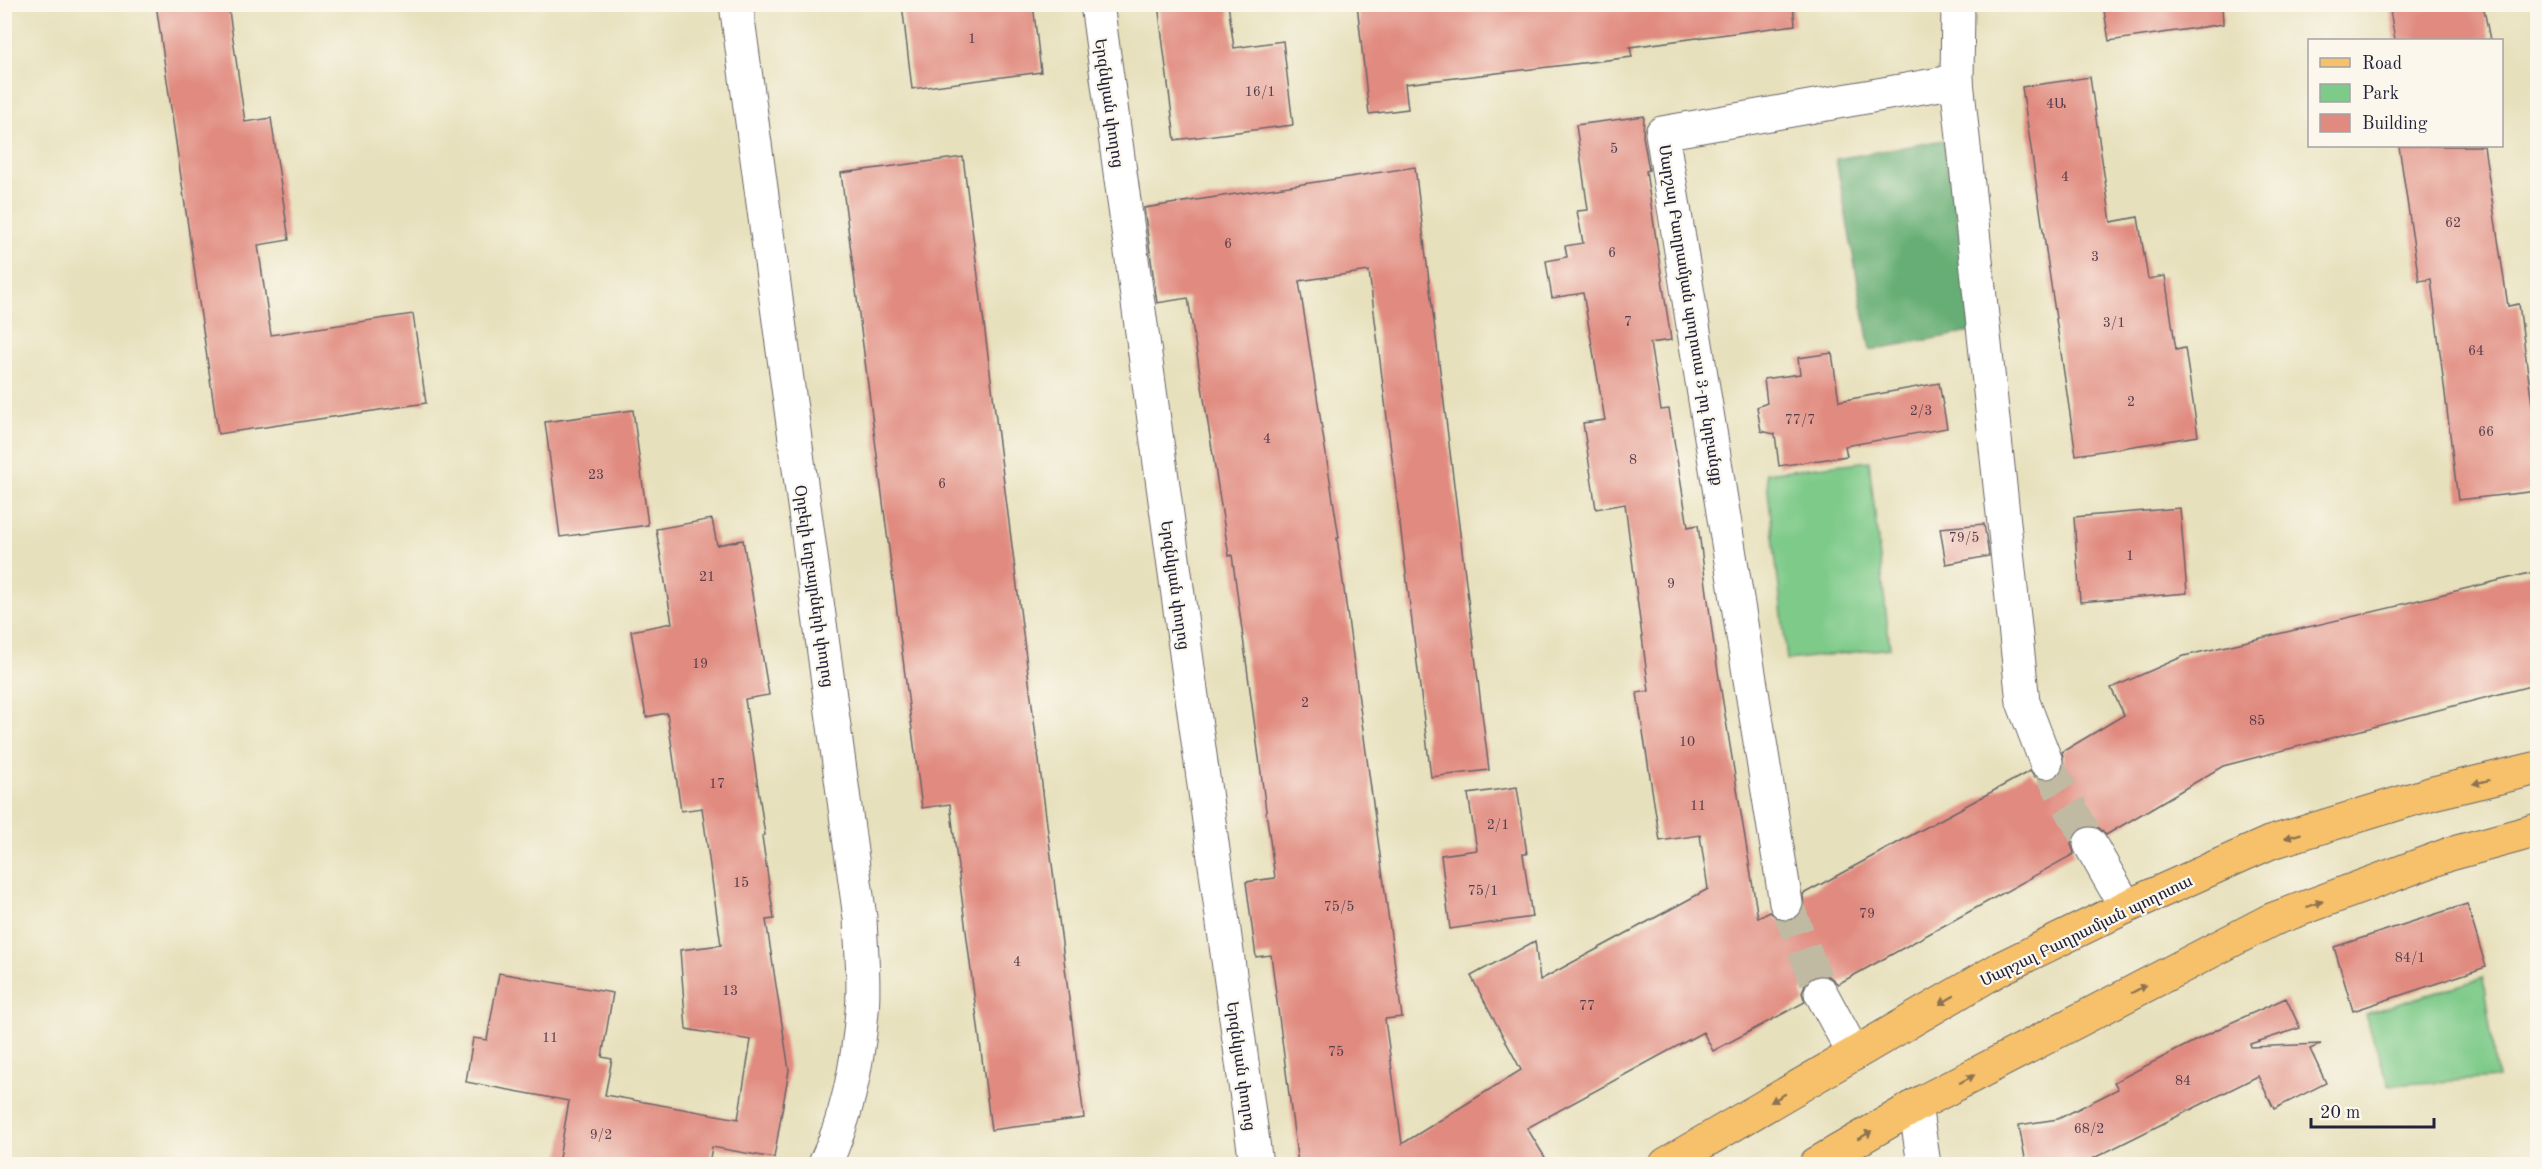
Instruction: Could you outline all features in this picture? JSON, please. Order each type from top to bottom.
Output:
[{"type":"main road","name":"Մարշալ Բաղրամյան պողոտա","points":[[1666,1164],[2001,968],[2126,907],[2269,843],[2433,793],[2538,768]]},
{"type":"main road","points":[[1816,1164],[1915,1106],[2271,920],[2450,854],[2538,830]]},
{"type":"street","name":"Օրբելի եղբայրների փողոց","points":[[736,4],[860,918],[863,1010],[850,1095],[836,1142],[825,1164]]},
{"type":"street","name":"Երզնկյան փողոց","points":[[1096,4],[1256,1164]]},
{"type":"street","points":[[1958,4],[1957,81],[2024,702],[2046,762]]},
{"type":"street","name":"Մարշալ Բաղրամյան պողոտա 3-րդ նրբանցք","points":[[1786,903],[1662,133],[1957,81]]},
{"type":"street","points":[[2090,844],[2126,907]]},
{"type":"street","points":[[1821,993],[1854,1054]]},
{"type":"street","points":[[1915,1106],[1924,1164]]},
{"type":"green space","points":[[1943,140],[1977,331],[1870,350],[1836,159]]},
{"type":"green space","points":[[1869,461],[1890,648],[1787,660],[1766,473]]},
{"type":"green space","points":[[2483,978],[2497,1078],[2389,1085],[2365,1014]]},
{"type":"building","points":[[156,4],[228,4],[245,122],[271,118],[289,240],[258,245],[271,335],[413,314],[426,403],[218,434]]},
{"type":"building","points":[[902,4],[1033,4],[1041,72],[912,89]]},
{"type":"building","points":[[1158,4],[1228,4],[1234,48],[1283,41],[1293,125],[1175,140]]},
{"type":"building","points":[[1357,4],[1793,4],[1795,25],[1630,47],[1632,57],[1405,84],[1408,109],[1369,114]]},
{"type":"building","points":[[2103,4],[2222,4],[2223,24],[2109,41]]},
{"type":"building","points":[[2389,4],[2483,4],[2490,39],[2395,39]]},
{"type":"building","points":[[2090,77],[2111,222],[2138,217],[2148,279],[2165,276],[2176,350],[2185,348],[2198,436],[2076,455],[2022,87]]},
{"type":"building","points":[[1644,116],[1643,136],[1649,170],[1646,171],[1671,340],[1650,343],[1661,410],[1669,409],[1688,527],[1698,525],[1715,653],[1758,918],[1770,912],[1780,921],[1797,918],[1804,909],[1803,894],[2030,771],[2042,780],[2053,779],[2061,773],[2064,766],[2062,752],[2124,715],[2111,688],[2184,656],[2538,571],[2538,684],[2223,766],[2106,835],[2099,828],[2091,825],[2081,828],[2074,834],[2071,843],[2074,854],[1838,984],[1822,974],[1813,976],[1805,984],[1802,993],[1805,1002],[1713,1051],[1703,1032],[1527,1128],[1549,1164],[1298,1164],[1271,955],[1256,957],[1246,882],[1275,878],[1232,555],[1229,556],[1188,298],[1157,303],[1144,208],[1415,167],[1489,770],[1431,777],[1369,271],[1299,281],[1339,538],[1337,538],[1402,1017],[1385,1019],[1402,1144],[1521,1070],[1471,976],[1535,941],[1540,980],[1708,889],[1700,835],[1660,841],[1637,693],[1649,691],[1625,504],[1596,509],[1583,423],[1605,420],[1583,293],[1552,298],[1546,261],[1567,257],[1565,246],[1583,243],[1577,211],[1588,210],[1576,125]]},
{"type":"building","points":[[2399,147],[2484,147],[2508,306],[2519,304],[2538,451],[2538,491],[2458,500],[2431,279],[2419,281]]},
{"type":"building","points":[[963,157],[1084,1118],[991,1130],[950,804],[922,808],[841,173]]},
{"type":"building","points":[[1832,353],[1839,401],[1939,383],[1947,428],[1845,446],[1847,456],[1779,466],[1775,434],[1761,431],[1757,407],[1767,403],[1764,379],[1800,374],[1798,358]]},
{"type":"building","points":[[633,410],[648,525],[560,537],[545,422]]},
{"type":"building","points":[[2180,508],[2187,593],[2080,602],[2074,517]]},
{"type":"building","points":[[712,519],[717,545],[743,540],[769,695],[745,699],[765,835],[762,836],[774,919],[766,920],[789,1070],[774,1158],[712,1147],[709,1164],[558,1164],[569,1101],[466,1082],[473,1038],[487,1040],[499,973],[613,993],[602,1057],[612,1059],[605,1095],[738,1119],[751,1040],[686,1029],[680,950],[721,945],[702,808],[681,811],[667,713],[646,717],[631,631],[672,623],[656,529]]},
{"type":"building","points":[[1984,524],[1989,556],[1946,564],[1940,528]]},
{"type":"building","points":[[1517,787],[1527,854],[1523,854],[1532,917],[1450,929],[1441,855],[1477,850],[1468,794]]},
{"type":"building","points":[[2467,904],[2486,967],[2353,1011],[2334,947]]},
{"type":"building","points":[[2286,998],[2300,1028],[2250,1044],[2251,1047],[2321,1044],[2310,1049],[2326,1083],[2274,1109],[2258,1076],[2082,1164],[2026,1164],[2019,1125],[2058,1119],[2118,1089],[2114,1082],[2226,1025]]},
{"type":"tunnel","points":[[2046,762],[2090,844]]},
{"type":"tunnel","points":[[1786,903],[1821,993]]}]
